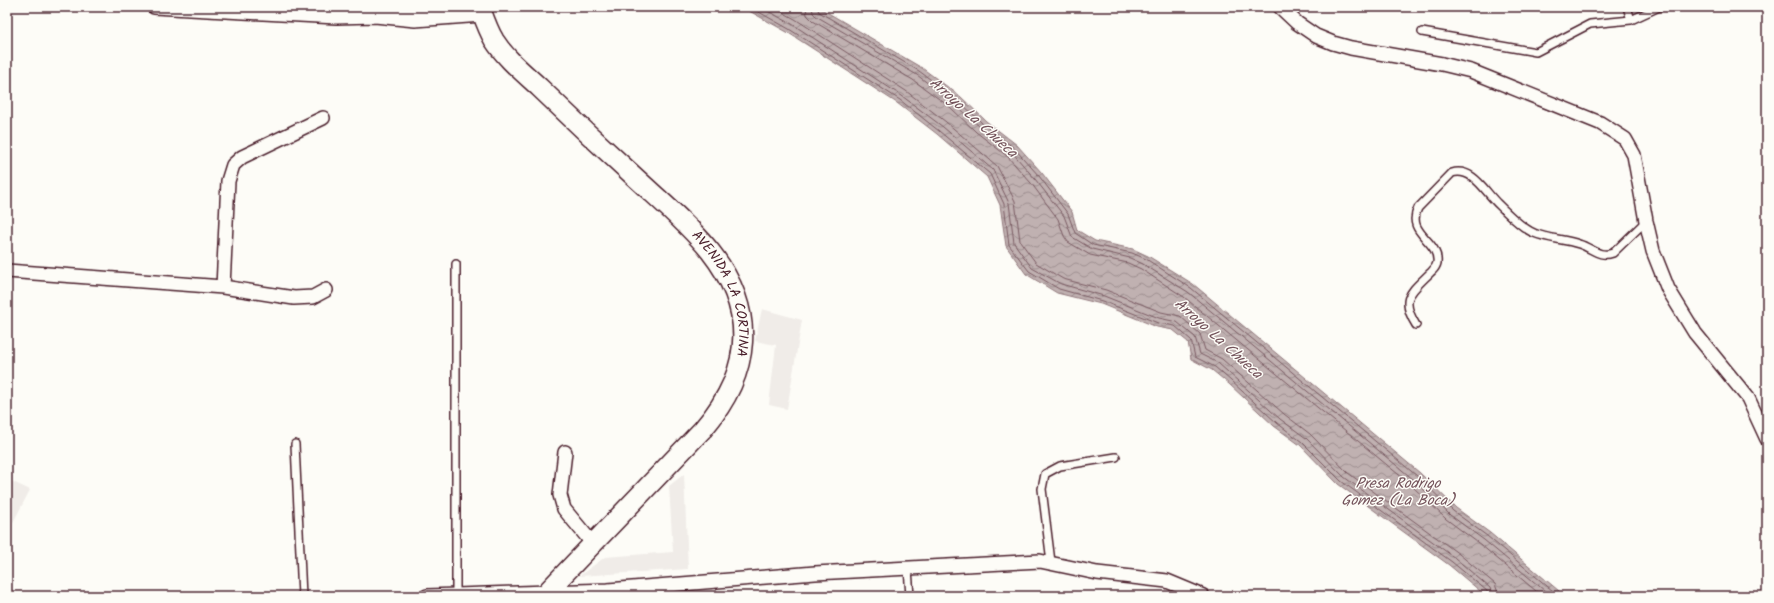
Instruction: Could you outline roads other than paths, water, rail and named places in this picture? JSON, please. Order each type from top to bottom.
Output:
[{"type":"main road","name":"AVENIDA LA CORTINA","points":[[481,11],[494,40],[506,55],[576,124],[662,202],[710,252],[724,272],[734,294],[741,315],[743,352],[738,371],[718,411],[545,594]]},
{"type":"street","points":[[154,7],[336,17],[375,16],[415,20],[481,11]]},
{"type":"street","points":[[388,7],[403,10],[464,7]]},
{"type":"street","points":[[1280,7],[1297,23],[1316,36],[1333,43],[1351,48],[1435,62],[1471,72],[1609,127],[1624,140],[1634,155],[1653,251],[1668,289],[1695,333],[1748,398],[1767,439]]},
{"type":"street","points":[[223,287],[228,181],[233,165],[242,157],[323,118]]},
{"type":"street","points":[[7,271],[223,287],[294,298],[313,297],[326,290]]},
{"type":"street","points":[[565,452],[560,496],[564,509],[593,544]]},
{"type":"street","points":[[427,596],[456,594],[545,594],[615,590],[815,573],[1040,561],[1096,573],[1167,581],[1203,596]]},
{"type":"lane","points":[[1627,7],[1631,20]]},
{"type":"lane","points":[[1422,32],[1536,52],[1590,24],[1631,20],[1659,7]]},
{"type":"lane","points":[[1416,325],[1408,309],[1408,298],[1414,289],[1436,267],[1438,261],[1434,250],[1416,227],[1415,215],[1418,208],[1452,173],[1463,172],[1470,176],[1497,203],[1532,233],[1571,241],[1600,254],[1607,255],[1613,253],[1646,221]]},
{"type":"lane","points":[[456,264],[456,594]]},
{"type":"lane","points":[[295,444],[302,596]]},
{"type":"lane","points":[[1050,562],[1042,489],[1045,474],[1060,466],[1116,457]]},
{"type":"lane","points":[[908,569],[910,596]]},
{"type":"water","points":[[742,7],[818,7],[922,68],[960,96],[986,121],[1017,145],[1042,173],[1072,212],[1077,230],[1095,241],[1133,249],[1148,256],[1193,284],[1420,473],[1456,508],[1490,533],[1565,596],[1486,596],[1449,565],[1338,484],[1300,445],[1274,426],[1229,384],[1212,370],[1191,359],[1188,342],[1173,330],[1157,327],[1101,304],[1057,293],[1026,274],[1006,246],[1000,205],[987,177],[937,134],[897,103],[787,32]]},
{"type":"water label","name":"Arroyo La Chueca","points":[[973,118]]},
{"type":"water label","name":"Arroyo La Chueca","points":[[1218,339]]},
{"type":"water label","name":"Presa Rodrigo Gomez (La Boca)","points":[[1398,492]]}]
